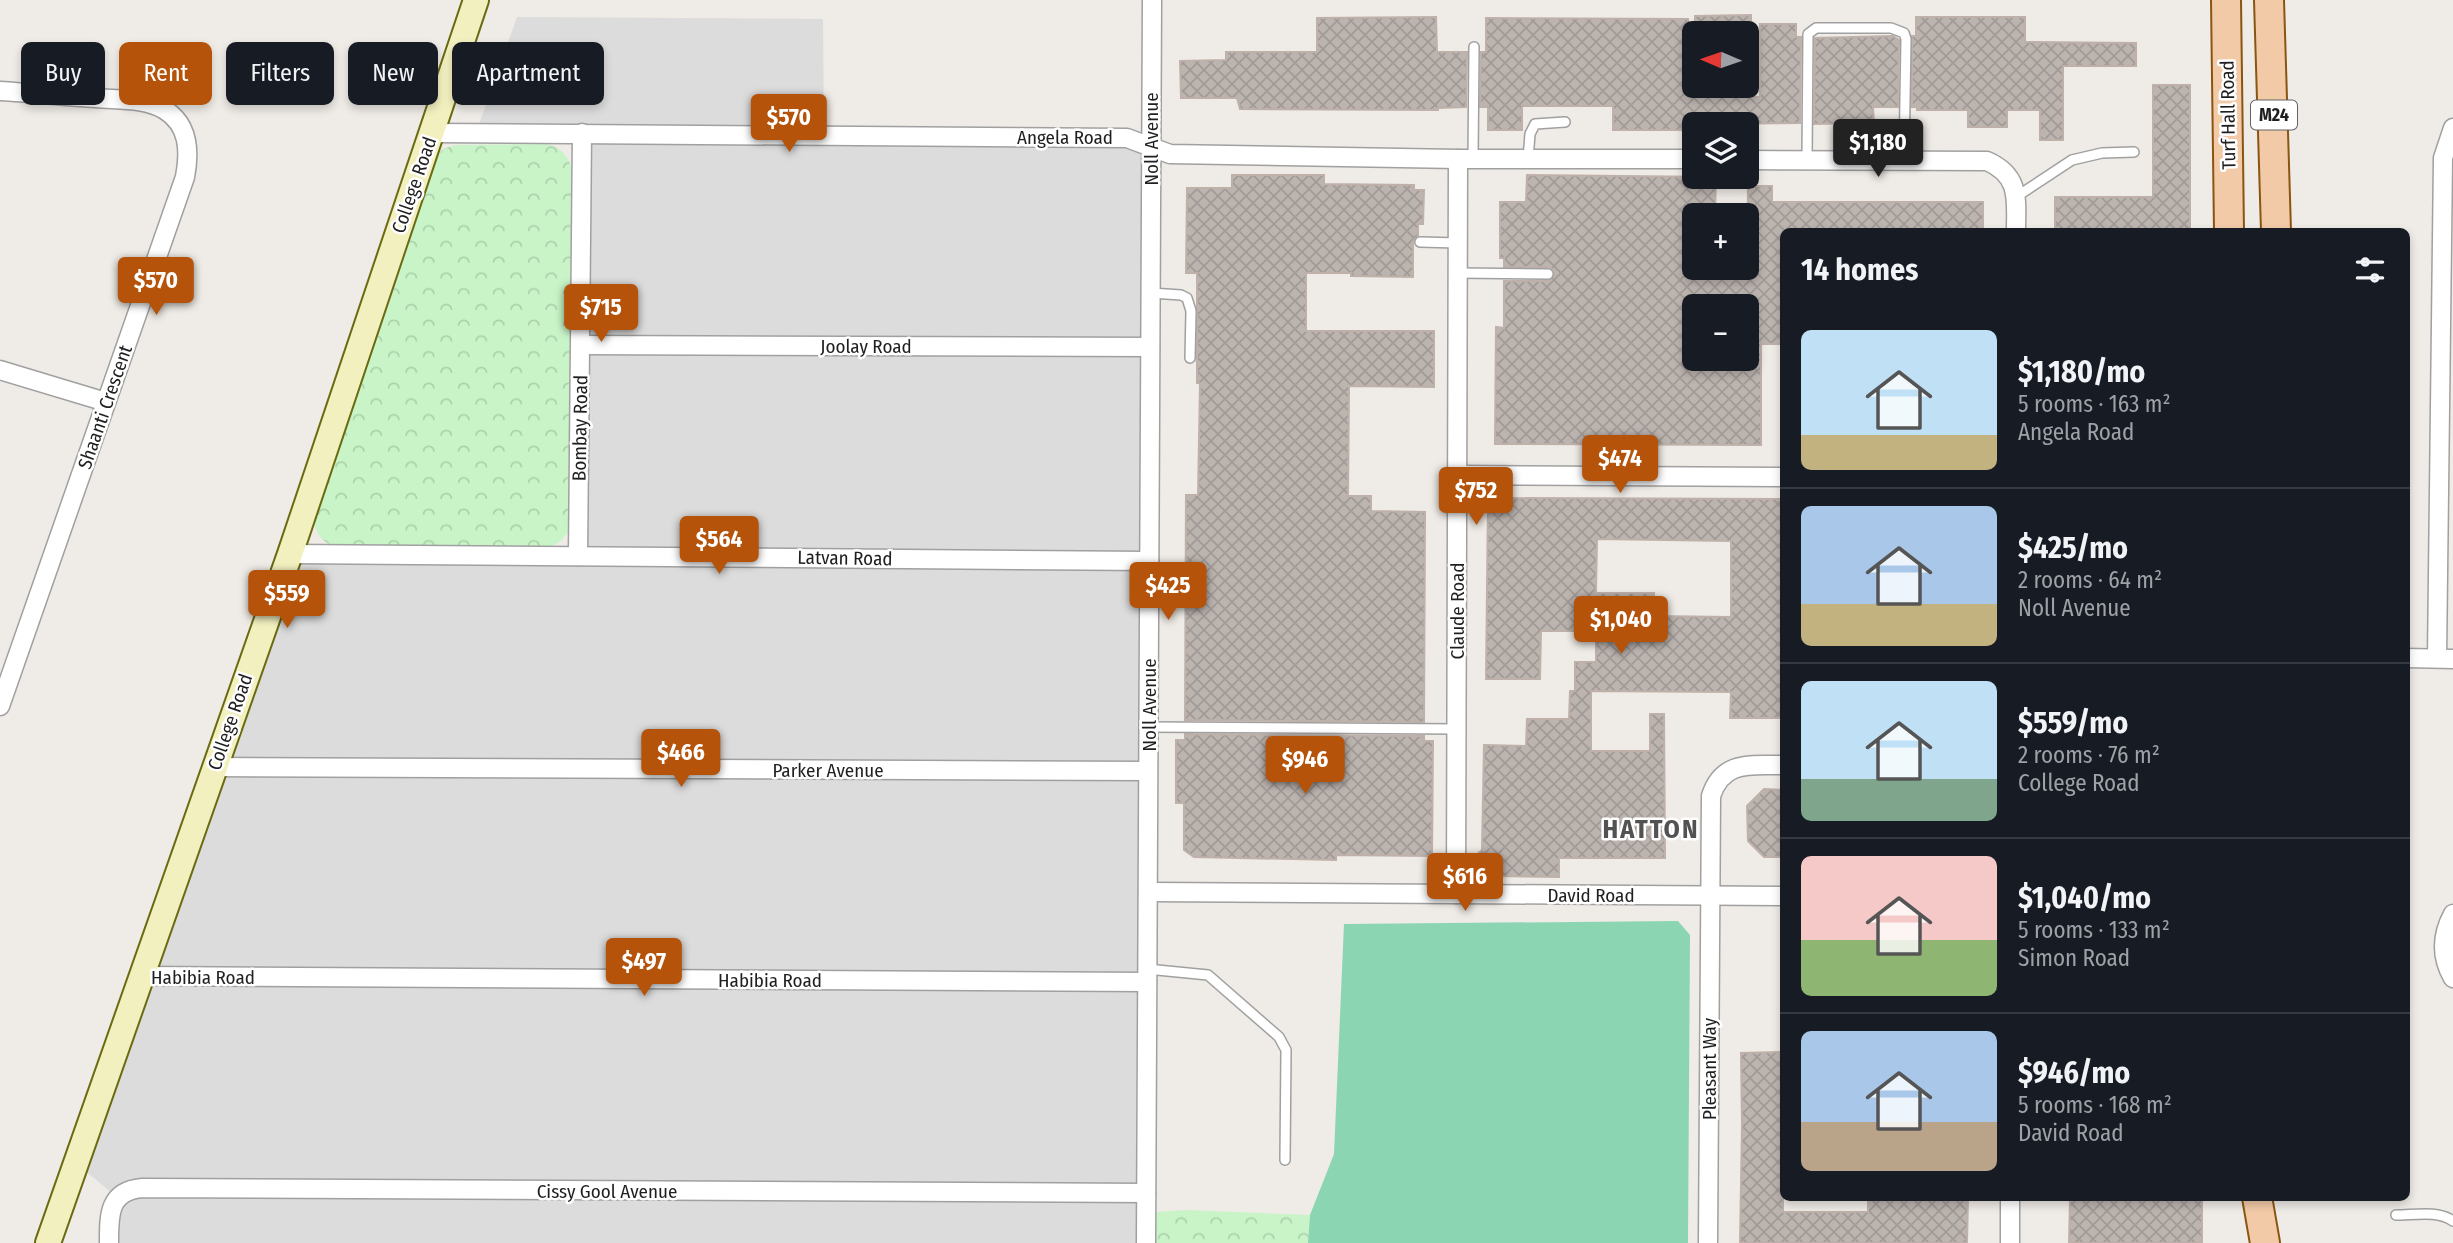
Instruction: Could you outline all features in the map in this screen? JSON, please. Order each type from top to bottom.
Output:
[{"type":"main road","name":"Turf Hall Road","points":[[2226,0],[2229,228]]},
{"type":"main road","name":"M24","points":[[2269,0],[2276,228]]},
{"type":"main road","points":[[2259,1201],[2265,1243]]},
{"type":"street","name":"College Road","points":[[48,1243],[290,554],[477,0]]},
{"type":"street","name":"Noll Avenue","points":[[1146,1243],[1152,0]]},
{"type":"street","name":"Shaanti Crescent","points":[[0,91],[150,104],[175,118],[183,129],[188,161],[185,177],[0,706]]},
{"type":"street","points":[[2410,658],[2445,658],[2444,158],[2453,128]]},
{"type":"street","name":"Angela Road","points":[[432,133],[1127,138],[1170,154],[1465,159],[1682,159]]},
{"type":"street","name":"Bombay Road","points":[[578,556],[582,133]]},
{"type":"street","name":"Claude Road","points":[[1456,894],[1458,243],[1465,159]]},
{"type":"street","points":[[1759,159],[1987,161],[2007,174],[2015,188],[2016,228]]},
{"type":"street","name":"Joolay Road","points":[[581,345],[1150,347]]},
{"type":"street","points":[[0,370],[106,402]]},
{"type":"street","points":[[1457,475],[1780,477]]},
{"type":"street","name":"Latvan Road","points":[[290,554],[1149,561]]},
{"type":"street","name":"Pleasant Way","points":[[1708,1243],[1710,805],[1713,787],[1718,779],[1733,768],[1780,765]]},
{"type":"street","name":"Parker Avenue","points":[[214,768],[1148,771]]},
{"type":"street","name":"David Road","points":[[1148,892],[1780,896]]},
{"type":"street","points":[[2453,914],[2443,945],[2447,968],[2453,978]]},
{"type":"street","name":"Habibia Road","points":[[141,976],[1147,975]]},
{"type":"street","name":"Cissy Gool Avenue","points":[[109,1243],[109,1221],[113,1205],[123,1194],[142,1188],[1146,1193]]},
{"type":"street","points":[[2010,1201],[2010,1243]]},
{"type":"lane","points":[[1807,160],[1808,33],[1816,28],[1891,27],[1904,33],[1906,39],[1904,160]]},
{"type":"lane","points":[[1465,159],[1474,47]]},
{"type":"lane","points":[[1528,159],[1530,134],[1535,124],[1564,122]]},
{"type":"lane","points":[[2016,197],[2081,156],[2134,152]]},
{"type":"lane","points":[[1420,242],[1458,243]]},
{"type":"lane","points":[[1458,272],[1548,274]]},
{"type":"lane","points":[[1150,293],[1181,295],[1187,298],[1191,311],[1190,358]]},
{"type":"lane","points":[[1148,727],[1457,729]]},
{"type":"lane","points":[[1147,975],[1208,975],[1279,1037],[1286,1050],[1285,1160]]},
{"type":"lane","points":[[2396,1215],[2432,1214],[2449,1217],[2453,1221]]},
{"type":"shaded area","points":[[517,17],[823,19],[824,137],[1127,139],[1153,148],[1147,1243],[110,1243],[119,1199],[76,1163],[291,556],[580,557],[583,134],[476,133],[486,105],[604,105],[604,42],[508,42]]},
{"type":"green space","points":[[547,144],[562,151],[571,166],[570,529],[561,541],[548,548],[330,545],[323,540],[314,522],[435,158],[443,149],[455,145]]},
{"type":"green space","points":[[1678,921],[1690,935],[1688,1243],[1308,1243],[1310,1215],[1334,1154],[1344,924]]},
{"type":"green space","points":[[1186,1210],[1310,1215],[1308,1243],[1156,1243],[1156,1212]]},
{"type":"building","points":[[1751,15],[1751,21],[1695,21],[1695,16]]},
{"type":"building","points":[[1436,17],[1437,52],[1467,52],[1466,107],[1438,110],[1240,109],[1237,98],[1181,98],[1180,61],[1226,60],[1226,52],[1317,52],[1317,18]]},
{"type":"building","points":[[1916,17],[2025,17],[2025,42],[2136,43],[2136,66],[2063,66],[2063,140],[2040,140],[2040,110],[2007,110],[2007,127],[1968,127],[1968,110],[1917,110],[1917,107],[1912,107],[1912,36],[1916,36]]},
{"type":"building","points":[[1486,18],[1688,19],[1682,21],[1682,98],[1759,98],[1760,24],[1796,24],[1796,37],[1801,37],[1800,123],[1759,123],[1759,112],[1682,112],[1682,130],[1613,130],[1613,106],[1522,106],[1522,130],[1488,130],[1488,107],[1480,107],[1481,52],[1486,52]]},
{"type":"building","points":[[1893,36],[1899,40],[1898,107],[1873,107],[1874,123],[1814,124],[1815,38]]},
{"type":"building","points":[[2153,85],[2190,85],[2190,228],[2055,228],[2055,197],[2153,197]]},
{"type":"building","points":[[1232,175],[1324,175],[1324,184],[1414,185],[1414,190],[1424,190],[1423,224],[1418,224],[1418,236],[1413,241],[1413,277],[1306,273],[1306,331],[1434,331],[1434,387],[1349,386],[1348,496],[1371,496],[1371,511],[1425,512],[1424,722],[1185,720],[1186,495],[1198,495],[1200,383],[1197,383],[1197,273],[1186,273],[1187,188],[1232,188]]},
{"type":"building","points":[[1527,175],[1682,177],[1682,189],[1716,189],[1715,203],[1682,203],[1682,280],[1759,280],[1759,203],[1748,203],[1748,189],[1759,189],[1759,186],[1772,186],[1772,202],[1983,202],[1983,228],[1780,228],[1780,344],[1761,344],[1761,445],[1495,444],[1496,327],[1504,328],[1504,281],[1548,281],[1555,275],[1554,270],[1549,267],[1504,267],[1504,258],[1500,258],[1500,202],[1526,202]]},
{"type":"building","points":[[1488,498],[1780,499],[1780,718],[1730,718],[1731,692],[1591,691],[1591,751],[1650,751],[1650,714],[1664,714],[1665,858],[1559,858],[1559,877],[1493,876],[1474,857],[1482,850],[1484,745],[1526,746],[1527,719],[1569,719],[1570,691],[1575,691],[1575,662],[1596,662],[1596,631],[1541,631],[1540,679],[1486,679]],"holes":[[[1597,539],[1731,541],[1731,617],[1654,616],[1654,593],[1596,593]]]},
{"type":"building","points":[[1185,734],[1424,736],[1424,741],[1433,741],[1432,856],[1336,855],[1336,860],[1194,857],[1184,850],[1184,803],[1176,803],[1176,740],[1185,740]]},
{"type":"building","points":[[1764,789],[1780,790],[1780,857],[1764,857],[1748,841],[1747,806]]},
{"type":"building","points":[[1780,1052],[1780,1201],[1783,1201],[1783,1212],[1868,1212],[1868,1201],[1968,1201],[1967,1243],[1740,1243],[1741,1053]]},
{"type":"building","points":[[2070,1201],[2202,1201],[2202,1243],[2069,1243]]},
{"type":"district","name":"HATTON","points":[[1651,829]]}]
